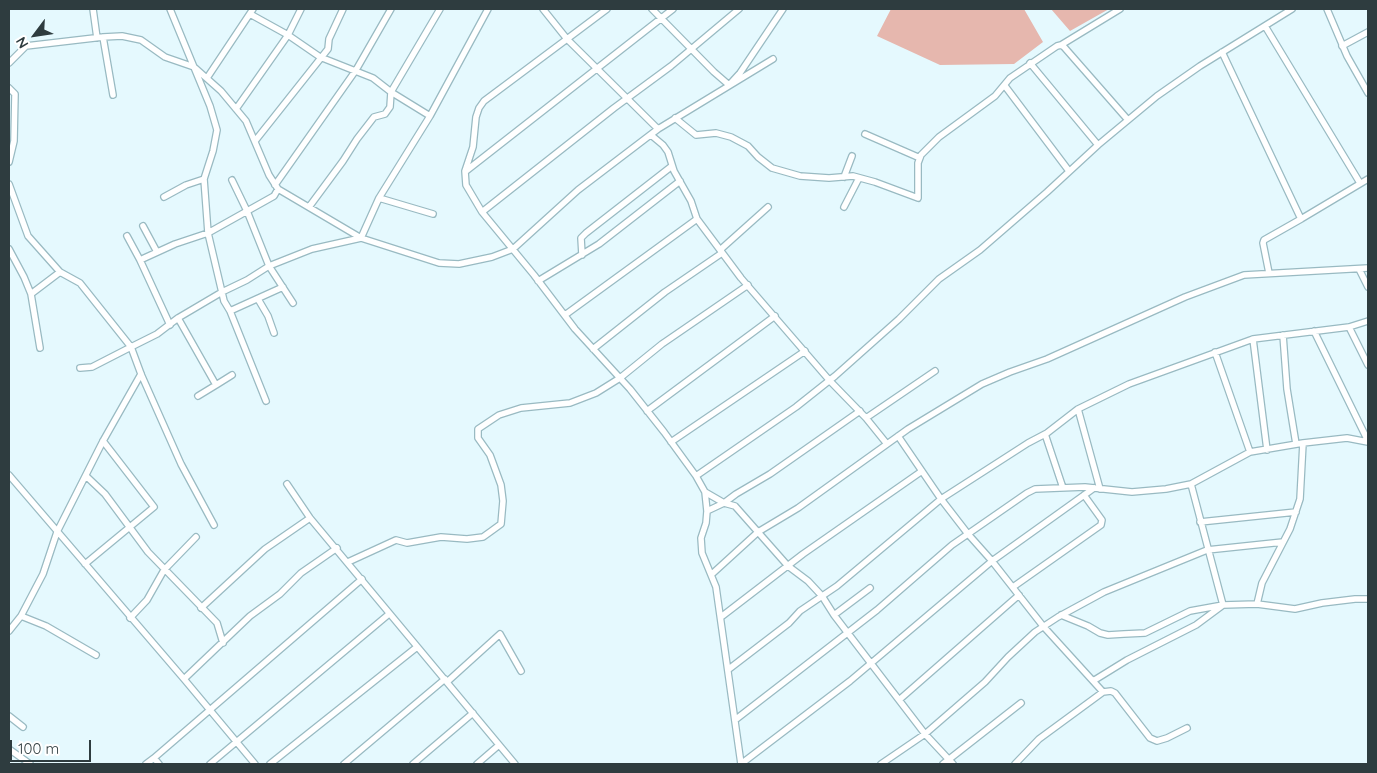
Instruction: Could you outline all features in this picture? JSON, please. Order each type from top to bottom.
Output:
[{"type":"street","points":[[93,9],[113,95]]},
{"type":"street","points":[[170,9],[210,106],[216,130],[213,151],[204,179],[208,233],[222,292],[266,401]]},
{"type":"street","points":[[236,109],[288,35],[301,9]]},
{"type":"street","points":[[255,141],[328,49],[330,39],[343,9]]},
{"type":"street","points":[[140,260],[175,244],[208,233],[274,196],[276,187],[356,70],[391,9]]},
{"type":"street","points":[[310,207],[374,117],[385,114],[390,107],[390,92],[440,9]]},
{"type":"street","points":[[361,238],[379,198],[430,116],[488,9]]},
{"type":"street","points":[[544,9],[567,39],[658,129]]},
{"type":"street","points":[[607,9],[484,102],[479,108],[476,116],[473,147],[465,171],[466,185],[482,212],[593,349],[647,411],[696,476],[705,492],[707,510],[706,523],[701,538],[702,554],[716,587],[741,764]]},
{"type":"street","points":[[652,9],[729,85]]},
{"type":"street","points":[[465,171],[673,9]]},
{"type":"street","points":[[482,212],[614,108],[671,66],[740,9]]},
{"type":"street","points":[[729,85],[740,73],[783,9]]},
{"type":"street","points":[[675,118],[696,135],[716,133],[732,136],[748,146],[772,168],[800,176],[859,178],[918,198],[918,163],[939,136],[995,96],[1010,78],[1030,63],[1120,9]]},
{"type":"street","points":[[696,476],[796,407],[830,380],[939,279],[980,250],[1098,145],[1157,96],[1222,52],[1292,9]]},
{"type":"street","points":[[1327,9],[1342,46],[1368,93]]},
{"type":"street","points":[[207,78],[251,11],[320,57],[373,78],[390,92],[430,116]]},
{"type":"street","points":[[1265,26],[1360,184]]},
{"type":"street","points":[[1342,46],[1368,32]]},
{"type":"street","points":[[9,62],[26,46],[122,36],[141,40],[165,57],[194,67],[221,91],[246,121],[276,187],[361,238],[439,263],[460,264],[492,257],[513,249],[578,190],[651,134],[773,59]]},
{"type":"street","points":[[1061,45],[1128,120]]},
{"type":"street","points":[[1222,52],[1301,219]]},
{"type":"street","points":[[1030,63],[1098,145]]},
{"type":"street","points":[[1005,86],[1070,171]]},
{"type":"street","points":[[9,88],[15,94],[9,162]]},
{"type":"street","points":[[651,134],[668,152],[672,166],[691,201],[697,219],[721,251],[804,351],[888,444]]},
{"type":"street","points":[[865,134],[920,158]]},
{"type":"street","points":[[844,177],[852,156]]},
{"type":"street","points":[[582,255],[581,238],[586,233],[672,166]]},
{"type":"street","points":[[844,207],[859,178]]},
{"type":"street","points":[[1269,274],[1264,240],[1368,178]]},
{"type":"street","points":[[164,197],[186,185],[204,179]]},
{"type":"street","points":[[232,180],[247,211],[269,266],[293,303]]},
{"type":"street","points":[[538,280],[599,244],[680,181]]},
{"type":"street","points":[[9,184],[28,236],[60,272],[80,283],[131,348],[181,464],[214,525]]},
{"type":"street","points":[[379,198],[433,214]]},
{"type":"street","points":[[593,349],[721,251],[768,207]]},
{"type":"street","points":[[565,315],[697,219]]},
{"type":"street","points":[[143,226],[157,252]]},
{"type":"street","points":[[127,236],[170,325]]},
{"type":"street","points":[[80,368],[92,366],[131,348],[170,325],[178,318],[269,266],[312,249],[361,238]]},
{"type":"street","points":[[9,249],[31,294],[40,348]]},
{"type":"street","points":[[9,264],[15,260]]},
{"type":"street","points":[[712,574],[758,532],[798,508],[898,436],[982,384],[1047,359],[1185,297],[1244,275],[1368,268]]},
{"type":"street","points":[[1359,269],[1368,287]]},
{"type":"street","points":[[31,294],[60,272]]},
{"type":"street","points":[[348,562],[396,540],[406,543],[441,537],[468,539],[483,537],[501,524],[503,501],[501,485],[490,455],[478,438],[478,429],[499,415],[521,408],[570,403],[596,393],[620,378],[662,344],[748,285]]},
{"type":"street","points":[[230,311],[284,287]]},
{"type":"street","points":[[258,299],[268,316],[274,333]]},
{"type":"street","points":[[647,411],[775,316]]},
{"type":"street","points":[[178,318],[216,385]]},
{"type":"street","points":[[729,669],[789,623],[800,612],[837,586],[941,499],[1045,434],[1078,409],[1129,384],[1253,339],[1349,327],[1368,321]]},
{"type":"street","points":[[1349,327],[1368,365]]},
{"type":"street","points":[[1314,331],[1368,441]]},
{"type":"street","points":[[1282,335],[1287,388],[1296,444]]},
{"type":"street","points":[[1253,339],[1267,450]]},
{"type":"street","points":[[671,442],[804,351]]},
{"type":"street","points":[[1215,352],[1250,452]]},
{"type":"street","points":[[866,418],[935,371]]},
{"type":"street","points":[[9,631],[21,616],[42,574],[57,532],[103,441],[141,374]]},
{"type":"street","points":[[198,396],[232,375]]},
{"type":"street","points":[[1078,409],[1097,488]]},
{"type":"street","points":[[707,510],[724,503],[770,474],[860,411]]},
{"type":"street","points":[[1045,434],[1063,488]]},
{"type":"street","points":[[898,436],[941,499],[968,534],[992,561],[1043,626],[1104,692]]},
{"type":"street","points":[[735,720],[877,610],[952,545],[1035,489],[1097,488],[1132,492],[1166,489],[1191,484],[1250,452],[1347,438],[1368,441]]},
{"type":"street","points":[[85,564],[154,508],[103,441]]},
{"type":"street","points":[[1257,604],[1262,583],[1290,530],[1300,499],[1303,443]]},
{"type":"street","points":[[721,617],[847,522],[922,471]]},
{"type":"street","points":[[9,475],[255,764]]},
{"type":"street","points":[[86,476],[105,494],[148,552],[216,623],[223,643]]},
{"type":"street","points":[[286,484],[310,518],[516,764]]},
{"type":"street","points":[[1191,484],[1223,606]]},
{"type":"street","points":[[741,764],[870,663],[992,561],[1084,495],[1097,488]]},
{"type":"street","points":[[705,492],[724,503],[734,506],[788,566],[808,581],[822,596],[834,615],[925,734],[951,762]]},
{"type":"street","points":[[1013,587],[1101,525],[1102,520],[1084,495]]},
{"type":"street","points":[[1200,522],[1296,512]]},
{"type":"street","points":[[201,608],[264,549],[310,518]]},
{"type":"street","points":[[130,618],[147,600],[164,570],[196,538]]},
{"type":"street","points":[[881,764],[925,734],[985,682],[1043,626],[1061,615],[1104,592],[1207,550],[1283,542]]},
{"type":"street","points":[[184,679],[250,616],[280,594],[301,573],[337,548]]},
{"type":"street","points":[[146,764],[362,579]]},
{"type":"street","points":[[834,615],[870,588]]},
{"type":"street","points":[[899,700],[1019,595]]},
{"type":"street","points":[[1061,615],[1108,635],[1145,633],[1190,611],[1223,606],[1257,604],[1295,609],[1330,602],[1368,599]]},
{"type":"street","points":[[1093,681],[1127,660],[1196,626],[1223,606]]},
{"type":"street","points":[[210,764],[389,614]]},
{"type":"street","points":[[21,616],[46,626],[96,655]]},
{"type":"street","points":[[344,764],[500,634],[521,671]]},
{"type":"street","points":[[270,764],[417,647]]},
{"type":"street","points":[[1015,764],[1039,739],[1104,692],[1111,691],[1115,693],[1150,738],[1157,741],[1187,728]]},
{"type":"street","points":[[943,764],[951,762],[1021,703]]},
{"type":"street","points":[[413,764],[473,713]]},
{"type":"street","points":[[9,716],[23,727]]},
{"type":"street","points":[[478,764],[500,746]]},
{"type":"street","points":[[9,749],[30,764]]},
{"type":"street","points":[[154,758],[159,764]]},
{"type":"shaded area","points":[[891,9],[1024,9],[1043,42],[1014,64],[940,65],[877,36]]},
{"type":"shaded area","points":[[1051,9],[1109,9],[1070,31]]}]
